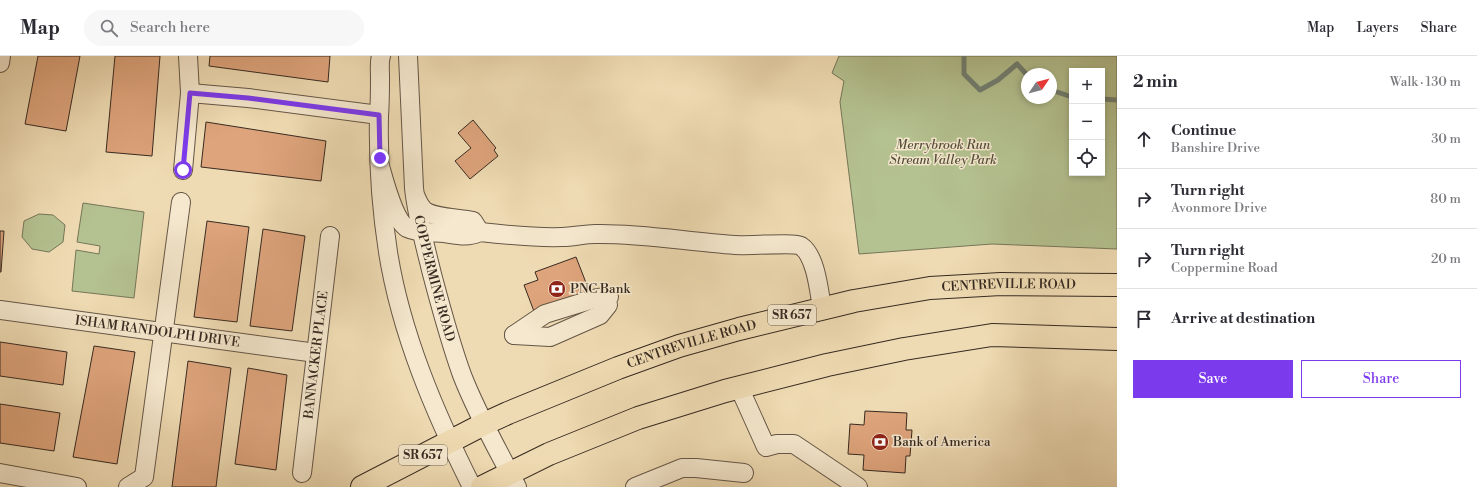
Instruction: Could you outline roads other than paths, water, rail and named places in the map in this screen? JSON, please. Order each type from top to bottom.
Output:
[{"type":"main road","name":"CENTREVILLE ROAD","points":[[362,487],[484,424],[611,370],[679,346],[739,329],[854,301],[930,288],[1001,284],[1117,285]]},
{"type":"main road","points":[[482,487],[514,480],[549,454],[638,418],[739,387],[835,363],[904,349],[992,335],[1117,339]]},
{"type":"street","points":[[183,170],[190,93],[188,56]]},
{"type":"street","points":[[381,56],[379,115],[380,166],[388,252],[401,310],[432,401],[449,441],[472,487]]},
{"type":"street","name":"COPPERMINE ROAD","points":[[408,56],[415,195],[422,231],[446,328],[462,374],[484,424],[514,480]]},
{"type":"street","points":[[190,93],[248,98],[379,115]]},
{"type":"street","points":[[380,166],[393,207],[401,221],[407,228],[422,231],[470,236],[480,232],[505,235],[550,237],[594,234],[735,245],[799,245],[810,256],[822,308]]},
{"type":"street","points":[[415,195],[419,204],[426,211],[435,215],[473,221],[480,232]]},
{"type":"street","points":[[128,487],[144,477],[180,202]]},
{"type":"street","name":"BANNACKER PLACE","points":[[302,473],[330,236]]},
{"type":"street","points":[[568,316],[514,335],[545,314],[597,298],[603,303]]},
{"type":"street","name":"ISHAM RANDOLPH DRIVE","points":[[0,310],[316,353]]},
{"type":"street","points":[[739,387],[766,447],[777,444],[794,444],[858,487]]},
{"type":"street","points":[[635,487],[668,481],[682,468],[744,473]]},
{"type":"street","points":[[0,473],[77,487]]},
{"type":"waterway","points":[[964,56],[964,74],[980,90],[998,80],[1017,64],[1021,68]]},
{"type":"waterway","points":[[1057,92],[1069,96]]},
{"type":"waterway","points":[[1105,99],[1117,100]]},
{"type":"place","name":"PNC Bank","points":[[557,289]]},
{"type":"place","name":"Bank of America","points":[[880,442]]},
{"type":"park label","name":"Merrybrook Run Stream Valley Park","points":[[943,152]]}]
